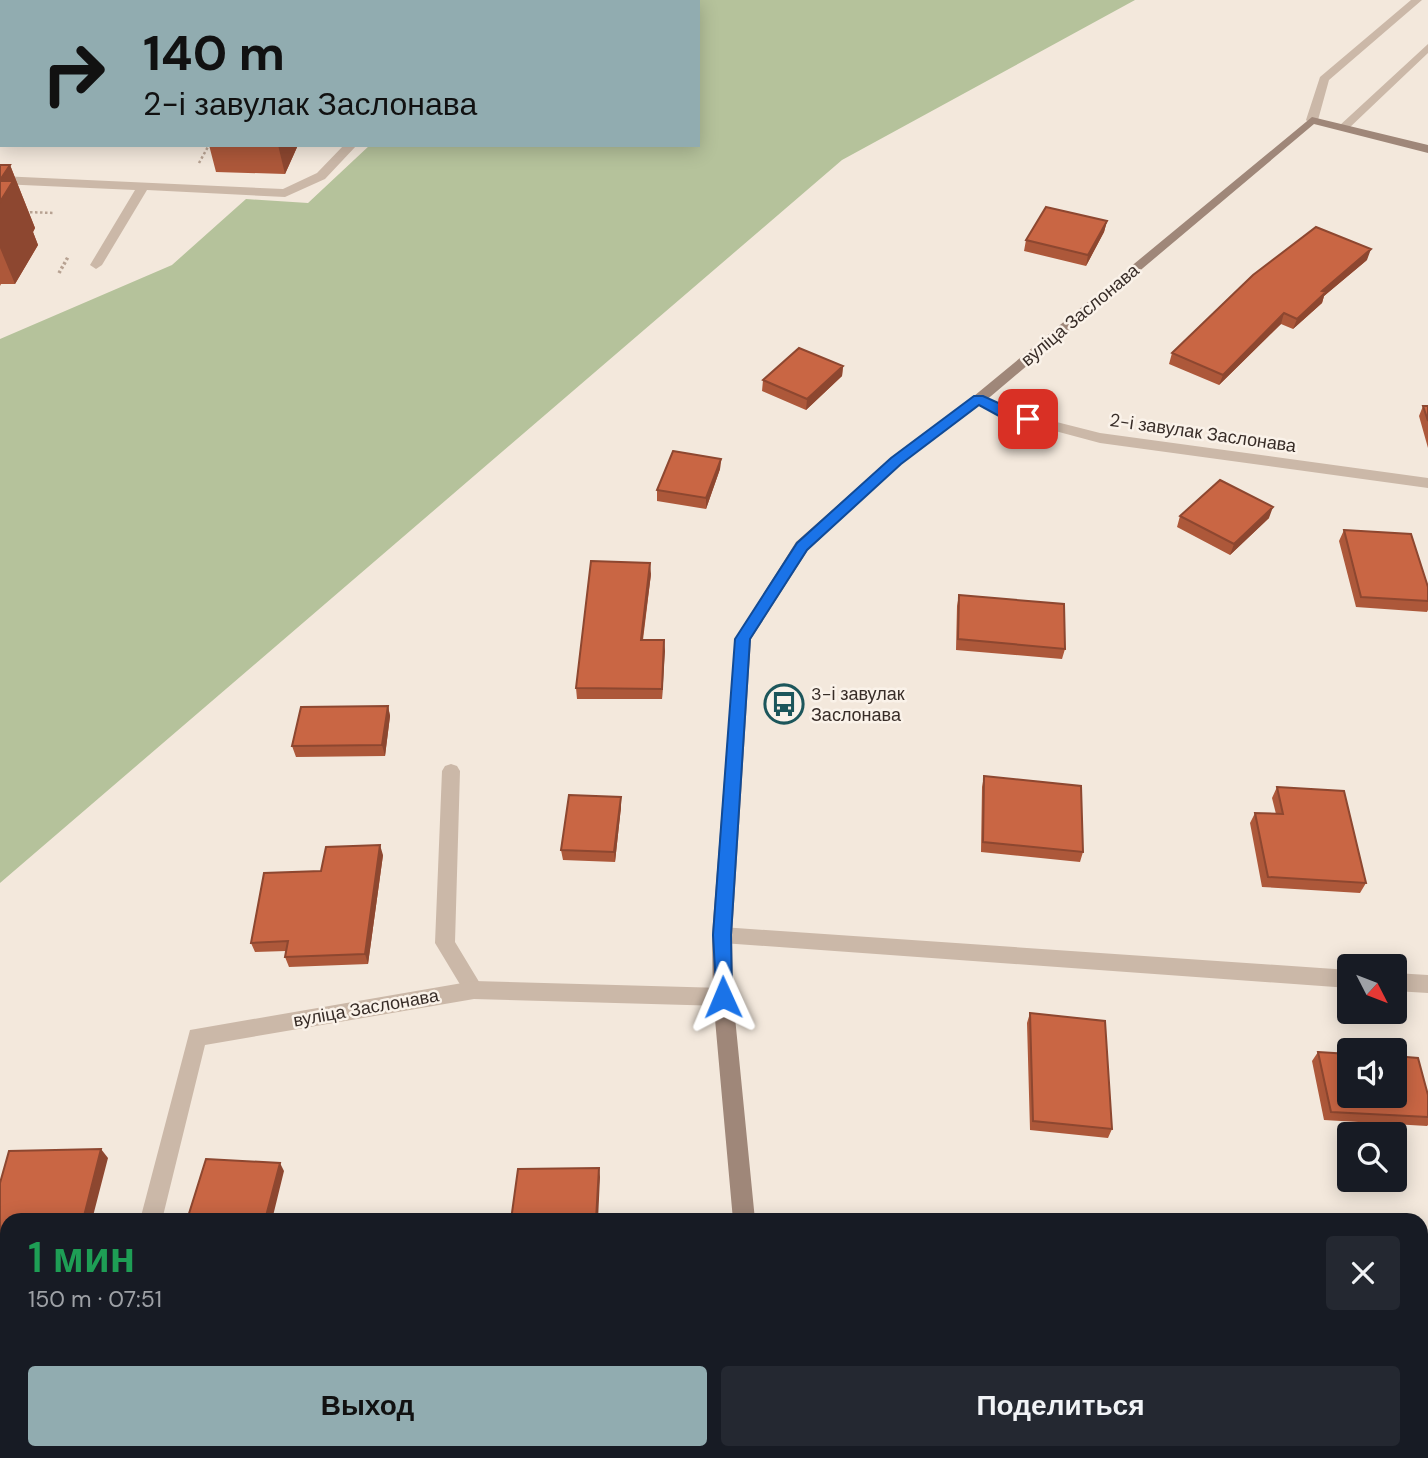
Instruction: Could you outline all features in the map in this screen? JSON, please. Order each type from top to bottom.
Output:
[{"type":"street","points":[[1417,0],[1324,79],[1312,120],[1428,149]]},
{"type":"street","points":[[1343,128],[1428,47]]},
{"type":"street","name":"вуліца Заслонава","points":[[743,1213],[723,997],[722,935],[743,639],[802,546],[896,461],[979,399],[1312,120]]},
{"type":"street","points":[[0,180],[285,193],[321,176],[349,147]]},
{"type":"street","points":[[96,265],[143,187]]},
{"type":"street","name":"2-і завулак Заслонава","points":[[979,399],[1004,413],[1100,438],[1428,483]]},
{"type":"street","points":[[451,771],[446,943],[474,990]]},
{"type":"street","points":[[722,935],[1337,978]]},
{"type":"street","points":[[1407,983],[1428,984]]},
{"type":"street","name":"вуліца Заслонава","points":[[153,1213],[197,1037],[474,990],[723,997]]},
{"type":"path","points":[[13,212],[66,214]]},
{"type":"path","points":[[59,273],[72,250]]},
{"type":"green space","points":[[700,0],[1135,0],[842,160],[0,883],[0,339],[172,265],[246,199],[308,203],[368,147],[700,147]]},
{"type":"building","points":[[0,165],[10,165],[0,180]]},
{"type":"building","points":[[0,181],[13,181],[0,202]]},
{"type":"building","points":[[1046,207],[1107,221],[1088,255],[1026,240]]},
{"type":"building","points":[[1316,227],[1371,249],[1322,291],[1326,292],[1297,319],[1284,313],[1223,375],[1172,353],[1253,275]]},
{"type":"building","points":[[799,348],[843,366],[807,399],[763,380]]},
{"type":"building","points":[[1423,406],[1428,406],[1428,421]]},
{"type":"building","points":[[673,451],[721,459],[706,498],[657,490]]},
{"type":"building","points":[[1220,480],[1273,507],[1234,544],[1180,516]]},
{"type":"building","points":[[1344,530],[1411,534],[1428,587],[1428,601],[1361,597]]},
{"type":"building","points":[[591,561],[650,563],[641,640],[664,640],[662,689],[576,688]]},
{"type":"building","points":[[959,595],[1064,604],[1065,649],[958,639]]},
{"type":"building","points":[[388,706],[382,745],[292,746],[301,707]]},
{"type":"building","points":[[984,776],[1081,786],[1083,852],[983,842]]},
{"type":"building","points":[[1277,787],[1344,791],[1366,883],[1268,877],[1255,813],[1283,814]]},
{"type":"building","points":[[569,795],[621,797],[614,852],[561,850]]},
{"type":"building","points":[[380,845],[365,954],[285,957],[288,941],[251,943],[264,873],[321,871],[326,847]]},
{"type":"building","points":[[1030,1013],[1105,1021],[1112,1129],[1033,1121]]},
{"type":"building","points":[[1318,1052],[1337,1053],[1337,1108],[1407,1108],[1407,1057],[1418,1058],[1428,1095],[1428,1117],[1331,1112]]},
{"type":"building","points":[[101,1149],[85,1213],[0,1213],[0,1183],[9,1151]]},
{"type":"building","points":[[206,1159],[280,1163],[267,1213],[189,1213]]},
{"type":"building","points":[[599,1168],[596,1213],[512,1213],[518,1169]]},
{"type":"place","name":"3-і завулак Заслонава","points":[[784,704]]},
{"type":"route","points":[[723,997],[722,935],[743,639],[802,546],[896,461],[979,399],[1004,413],[1028,419]]}]
